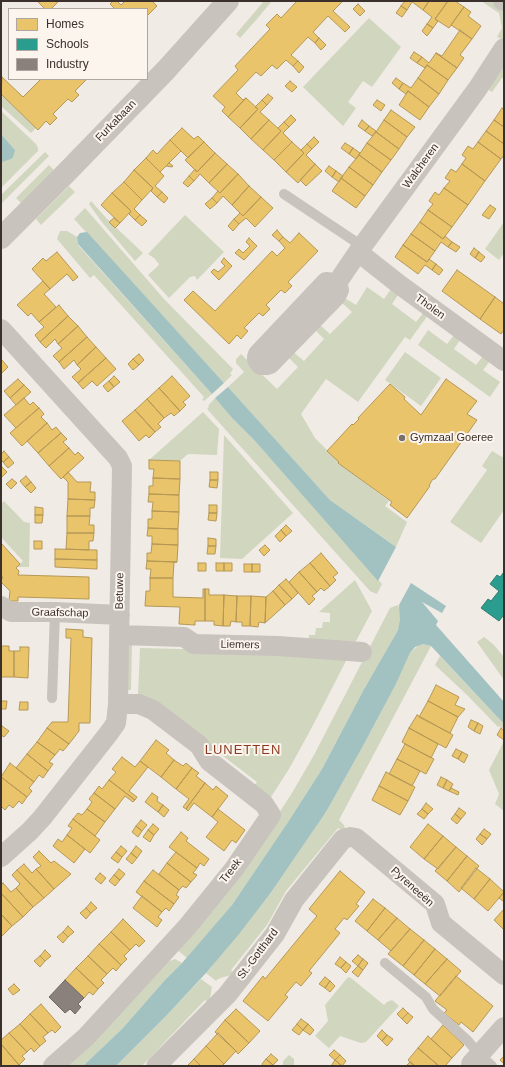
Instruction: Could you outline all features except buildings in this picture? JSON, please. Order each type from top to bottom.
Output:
[{"type":"street","name":"Furkabaan","points":[[1,238],[166,70],[228,1]]},
{"type":"street","name":"Walcheren","points":[[337,283],[360,249],[478,88],[504,48]]},
{"type":"street","name":"Tholen","points":[[360,249],[400,285],[504,361]]},
{"type":"street","name":"Betuwe","points":[[1,329],[118,458],[122,466],[120,635],[116,723],[110,733],[42,818],[30,831],[1,856]]},
{"type":"street","name":"Graafschap","points":[[1,606],[11,612],[55,612],[120,615]]},
{"type":"street","name":"Liemers","points":[[120,635],[184,638],[194,644],[278,646],[362,652]]},
{"type":"street","name":"Treek","points":[[54,1066],[86,1037],[187,927],[234,869],[271,816],[264,804],[209,760],[199,745],[153,710],[139,704],[118,704]]},
{"type":"street","name":"Pyreneeën","points":[[350,837],[356,838],[435,904],[441,923],[504,975]]},
{"type":"street","name":"St.-Gotthard","points":[[156,1066],[227,995],[275,934],[294,900],[343,839],[350,837]]},
{"type":"street","points":[[481,1062],[504,1027]]},
{"type":"lane","name":"Tholen","points":[[284,194],[360,249]]},
{"type":"lane","points":[[52,698],[55,612]]},
{"type":"lane","points":[[385,963],[426,997],[433,1009],[468,1041],[481,1062]]},
{"type":"green space","points":[[264,1],[272,1],[240,38],[236,34]]},
{"type":"green space","points":[[481,1],[492,1],[504,10],[504,37],[502,39],[497,37],[502,28],[499,13]]},
{"type":"green space","points":[[369,18],[401,47],[372,87],[363,81],[348,102],[356,108],[343,126],[303,87]]},
{"type":"green space","points":[[504,64],[504,79],[502,78],[492,92],[487,89]]},
{"type":"green space","points":[[3,96],[36,128],[31,133],[1,106],[1,98]]},
{"type":"green space","points":[[1,111],[36,144],[38,151],[1,188],[1,161],[2,162],[15,150],[1,134]]},
{"type":"green space","points":[[45,152],[49,156],[1,204],[1,195]]},
{"type":"green space","points":[[49,165],[55,171],[21,203],[16,198]]},
{"type":"green space","points":[[69,186],[75,192],[41,225],[36,219]]},
{"type":"green space","points":[[91,201],[107,219],[143,253],[135,261],[101,221],[89,204]]},
{"type":"green space","points":[[85,208],[164,299],[233,369],[230,374],[232,375],[224,383],[74,219]]},
{"type":"green space","points":[[185,215],[224,252],[197,280],[195,276],[190,277],[169,298],[148,275],[159,264],[148,254]]},
{"type":"green space","points":[[504,222],[504,253],[499,260],[485,249]]},
{"type":"green space","points":[[60,231],[67,231],[77,237],[78,245],[212,394],[204,401],[202,400],[204,397],[94,275],[90,278],[57,239]]},
{"type":"green space","points":[[367,287],[384,299],[391,289],[398,295],[392,304],[416,322],[424,312],[428,315],[410,340],[405,337],[358,402],[326,379],[301,414],[315,438],[339,462],[338,463],[389,501],[385,506],[407,522],[396,547],[330,500],[228,387],[244,372],[236,363],[236,359],[241,354],[277,389],[298,367],[289,358],[292,351],[304,361],[324,339],[314,329],[319,324],[330,334],[352,312],[340,301],[343,297],[356,305]]},
{"type":"green space","points":[[428,330],[447,344],[454,335],[460,340],[454,349],[476,365],[483,356],[490,361],[483,370],[500,382],[490,397],[418,345]]},
{"type":"green space","points":[[405,352],[441,378],[421,406],[385,380]]},
{"type":"green space","points":[[215,398],[382,584],[377,594],[370,591],[207,409]]},
{"type":"green space","points":[[203,412],[219,429],[217,455],[188,454],[180,461],[149,460]]},
{"type":"green space","points":[[224,435],[293,513],[242,559],[220,558]]},
{"type":"green space","points":[[492,451],[504,458],[504,510],[481,543],[450,522],[487,470],[482,466]]},
{"type":"green space","points":[[4,501],[24,522],[30,523],[29,567],[17,567],[23,561],[1,537],[1,504]]},
{"type":"green space","points":[[355,580],[372,611],[356,641],[351,643],[308,641],[309,635],[315,635],[316,628],[322,628],[323,622],[330,622],[330,613],[319,612]]},
{"type":"green space","points":[[398,605],[401,613],[398,630],[363,691],[322,769],[232,905],[187,958],[176,949],[279,813],[292,793],[314,755],[390,608]]},
{"type":"green space","points":[[484,637],[493,644],[504,657],[504,680],[477,642]]},
{"type":"green space","points":[[126,644],[132,645],[131,690],[125,690]]},
{"type":"green space","points":[[420,644],[431,646],[339,820],[344,825],[345,829],[343,832],[338,828],[286,891],[267,925],[231,970],[235,974],[216,981],[206,973],[272,891],[326,812],[396,684],[410,653]]},
{"type":"green space","points":[[140,648],[342,653],[348,657],[289,769],[269,800],[253,787],[257,782],[145,696],[138,696]]},
{"type":"green space","points":[[440,656],[502,722],[504,722],[504,730],[500,726],[498,727],[435,665]]},
{"type":"green space","points":[[504,741],[504,811],[495,804],[499,794],[489,770]]},
{"type":"green space","points":[[175,959],[182,963],[122,1029],[83,1066],[59,1066],[162,964]]},
{"type":"green space","points":[[348,977],[384,1005],[392,1000],[399,1006],[366,1042],[361,1043],[340,1036],[329,1048],[315,1036],[328,1021],[325,1005]]},
{"type":"green space","points":[[201,979],[212,987],[209,1004],[205,1000],[142,1066],[116,1066],[167,1015]]},
{"type":"green space","points":[[289,1055],[294,1059],[294,1066],[283,1066],[283,1061]]},
{"type":"water","points":[[1,134],[15,150],[11,159],[2,162],[1,161]]},
{"type":"water","points":[[87,232],[224,383],[212,394],[78,244],[77,237],[80,233]]},
{"type":"water","points":[[228,387],[330,500],[396,547],[378,581],[255,441],[215,398]]},
{"type":"water","points":[[411,583],[446,606],[442,613],[422,602],[438,621],[436,625],[504,702],[504,722],[502,722],[431,646],[423,644],[415,647],[410,653],[396,684],[326,812],[272,891],[239,934],[206,973],[167,1015],[116,1066],[83,1066],[122,1029],[232,905],[322,769],[363,691],[398,630],[400,620],[399,605]]},
{"type":"place","name":"Gymzaal Goeree","points":[[402,438]]},
{"type":"district","name":"LUNETTEN","points":[[243,750]]}]
